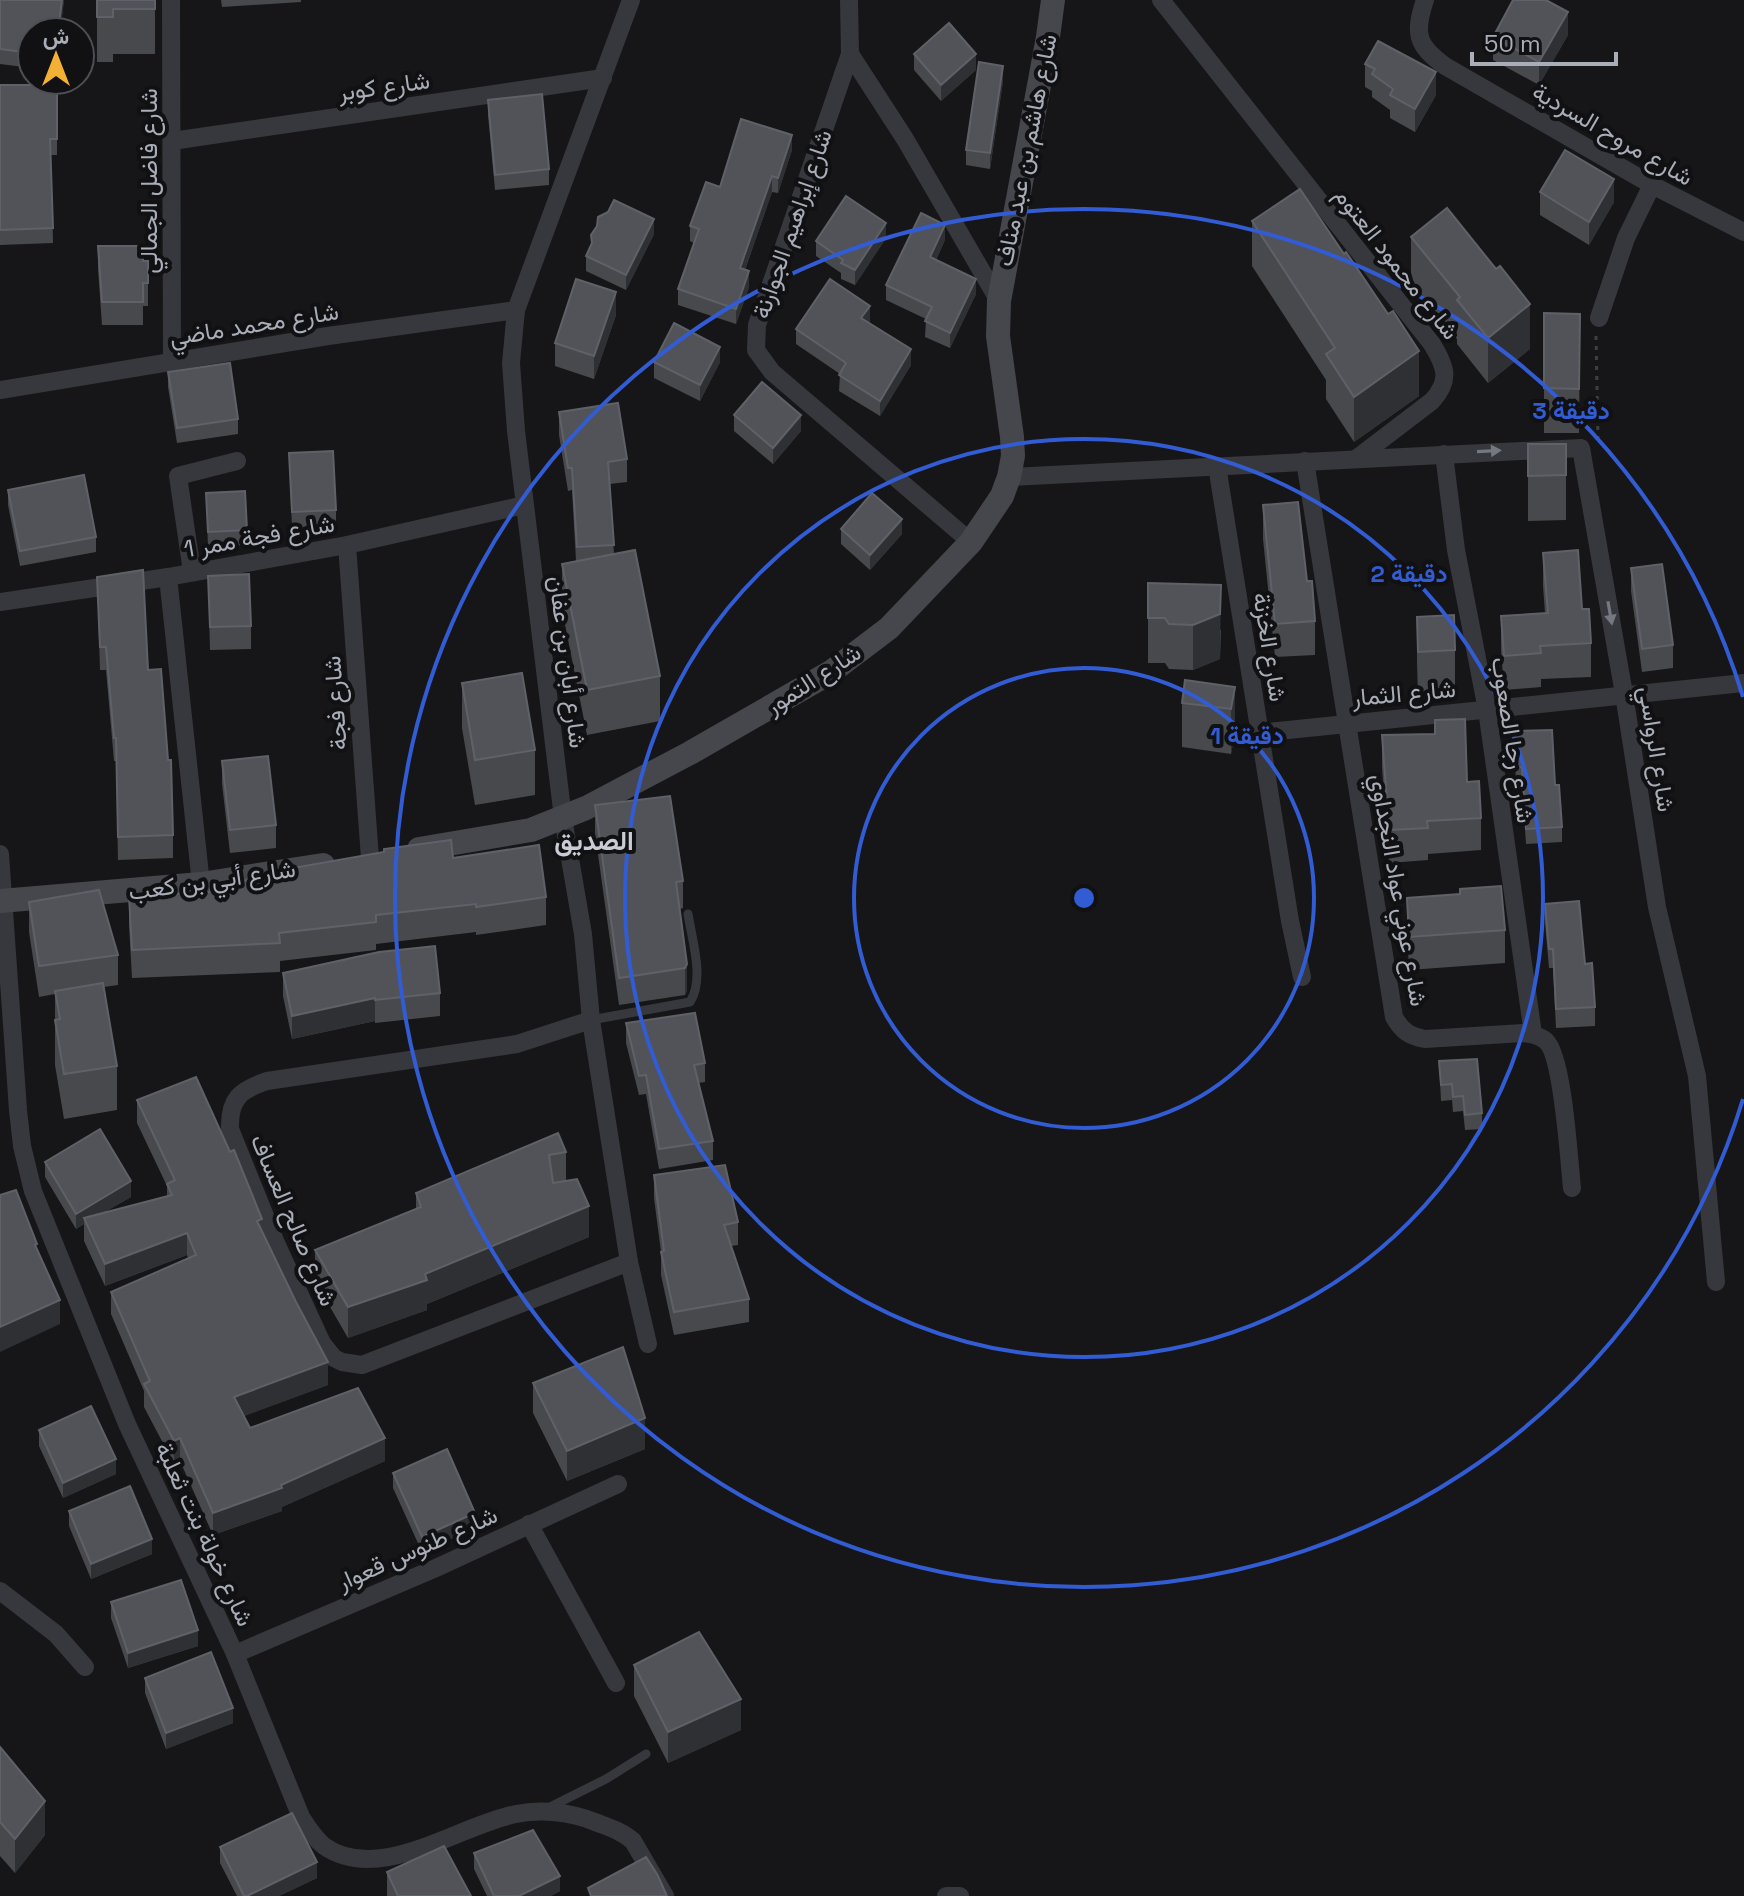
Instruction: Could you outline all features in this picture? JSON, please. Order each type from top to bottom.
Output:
[{"type":"street","name":"شارع فاضل الجمالي","points":[[171,0],[172,361]]},
{"type":"street","name":"شارع أبان بن عفان","points":[[631,0],[516,310],[511,363],[524,505],[563,818],[583,934],[591,1020],[629,1262],[648,1344]]},
{"type":"street","name":"شارع إبراهيم الجوارنة","points":[[849,0],[850,54],[757,325],[756,350],[772,372],[971,542]]},
{"type":"street","name":"شارع هاشم بن عبد مناف","points":[[999,301],[1053,0]]},
{"type":"street","name":"شارع محمود العتوم","points":[[1161,0],[1442,360],[1445,372],[1442,390],[1356,459]]},
{"type":"street","name":"شارع مروح السردية","points":[[1425,0],[1417,25],[1424,47],[1433,57],[1652,185],[1744,232]]},
{"type":"street","points":[[850,54],[905,139],[999,301],[998,336],[1012,437],[1013,456],[1009,477],[1581,448]]},
{"type":"street","name":"شارع كوبر","points":[[172,141],[603,78]]},
{"type":"street","points":[[1599,318],[1626,238],[1652,185]]},
{"type":"street","name":"شارع محمد ماضي","points":[[0,390],[516,310]]},
{"type":"street","name":"شارع الرواسي","points":[[1581,448],[1657,907],[1697,1076],[1716,1282]]},
{"type":"street","name":"شارع رجا الصعوب","points":[[1444,454],[1456,550],[1487,710],[1533,1034]]},
{"type":"street","points":[[192,572],[178,476],[237,461]]},
{"type":"street","name":"شارع عوني عواد النجداوي","points":[[1305,461],[1390,1001],[1401,1030],[1411,1037],[1425,1039],[1533,1034]]},
{"type":"street","name":"شارع الخزنة","points":[[1217,466],[1290,921],[1302,977]]},
{"type":"street","name":"شارع التمور","points":[[563,818],[690,753],[831,672],[889,628],[971,542],[1002,496],[1009,477]]},
{"type":"street","name":"شارع فجة ممر 1","points":[[0,602],[168,577],[347,545],[524,505]]},
{"type":"street","name":"شارع فجة","points":[[347,545],[370,858]]},
{"type":"street","points":[[168,577],[201,884]]},
{"type":"street","name":"شارع الثمار","points":[[1259,733],[1744,683]]},
{"type":"street","name":"شارع أبي بن كعب","points":[[1,901],[201,884],[531,830],[563,818]]},
{"type":"street","name":"شارع خولة بنت ثعلبة","points":[[0,854],[18,1110],[22,1146],[33,1191],[127,1424],[235,1654],[294,1803],[313,1836],[339,1853],[367,1860],[445,1840],[516,1814],[541,1812],[587,1819],[626,1834],[643,1856],[665,1896]]},
{"type":"street","name":"شارع صالح العساف","points":[[591,1020],[517,1044],[267,1081],[248,1088],[238,1096],[229,1117],[230,1129],[307,1315],[327,1351],[342,1362],[362,1365],[629,1262]]},
{"type":"street","points":[[1533,1034],[1545,1039],[1557,1062],[1572,1188]]},
{"type":"street","points":[[11,1195],[33,1191]]},
{"type":"street","name":"شارع طنوس قعوار","points":[[235,1654],[618,1484]]},
{"type":"street","points":[[529,1524],[616,1683]]},
{"type":"street","points":[[0,1591],[56,1634],[85,1667]]},
{"type":"street","points":[[946,1896],[960,1896]]},
{"type":"lane","points":[[591,1020],[690,1002],[696,980],[688,914]]},
{"type":"lane","points":[[541,1812],[606,1779],[646,1754]]},
{"type":"path","points":[[1581,448],[1593,446],[1598,440],[1595,361],[1599,318]]},
{"type":"building","points":[[0,0],[62,0],[60,16],[16,16],[16,51],[0,49]]},
{"type":"building","points":[[97,0],[155,0],[155,9],[113,9],[113,17],[97,17]]},
{"type":"building","points":[[1513,0],[1546,0],[1568,12],[1539,62],[1493,37]]},
{"type":"building","points":[[949,23],[976,54],[941,85],[914,54]]},
{"type":"building","points":[[1378,41],[1436,72],[1415,109],[1390,95],[1393,89],[1372,74],[1375,69],[1365,64]]},
{"type":"building","points":[[979,62],[1003,66],[990,153],[966,150]]},
{"type":"building","points":[[0,85],[16,85],[16,96],[57,96],[57,139],[50,139],[53,228],[0,230]]},
{"type":"building","points":[[542,94],[549,169],[495,175],[488,100]]},
{"type":"building","points":[[741,119],[792,135],[778,178],[772,176],[740,268],[749,271],[736,309],[678,289],[699,229],[690,226],[706,182],[720,187]]},
{"type":"building","points":[[1565,150],[1614,179],[1589,222],[1540,192]]},
{"type":"building","points":[[1300,189],[1388,314],[1393,311],[1419,351],[1354,397],[1326,354],[1335,348],[1252,221]]},
{"type":"building","points":[[846,196],[886,223],[855,270],[841,263],[843,260],[816,241]]},
{"type":"building","points":[[614,200],[654,219],[626,275],[586,256],[598,217],[608,212]]},
{"type":"building","points":[[1447,208],[1496,269],[1500,266],[1530,304],[1488,338],[1457,300],[1460,297],[1411,237]]},
{"type":"building","points":[[921,213],[945,225],[930,257],[976,279],[950,333],[925,321],[932,307],[886,285]]},
{"type":"building","points":[[98,246],[143,246],[143,261],[148,261],[148,283],[143,283],[143,302],[102,302]]},
{"type":"building","points":[[576,279],[616,292],[594,356],[555,343]]},
{"type":"building","points":[[830,279],[870,306],[861,318],[911,349],[880,401],[839,375],[846,363],[796,329]]},
{"type":"building","points":[[1544,313],[1580,314],[1579,389],[1544,388]]},
{"type":"building","points":[[674,323],[720,347],[700,385],[654,362]]},
{"type":"building","points":[[230,363],[238,419],[177,428],[168,372]]},
{"type":"building","points":[[762,382],[801,415],[773,448],[734,415]]},
{"type":"building","points":[[618,403],[627,459],[608,462],[614,545],[577,547],[572,468],[568,468],[559,412]]},
{"type":"building","points":[[1528,444],[1566,444],[1566,475],[1528,476]]},
{"type":"building","points":[[333,451],[336,510],[292,512],[289,453]]},
{"type":"building","points":[[84,475],[96,537],[20,551],[8,490]]},
{"type":"building","points":[[245,491],[247,530],[208,532],[206,493]]},
{"type":"building","points":[[872,493],[902,519],[870,555],[841,529]]},
{"type":"building","points":[[1298,502],[1307,581],[1312,581],[1315,621],[1275,624],[1263,505]]},
{"type":"building","points":[[635,550],[660,676],[587,690],[562,564]]},
{"type":"building","points":[[1578,550],[1582,609],[1589,609],[1591,643],[1540,646],[1541,653],[1504,656],[1501,616],[1548,613],[1543,553]]},
{"type":"building","points":[[1662,564],[1673,645],[1642,649],[1631,568]]},
{"type":"building","points":[[143,570],[148,670],[161,669],[168,760],[171,760],[173,835],[118,837],[116,738],[106,647],[100,647],[97,577]]},
{"type":"building","points":[[249,574],[251,626],[210,627],[208,576]]},
{"type":"building","points":[[1148,583],[1221,585],[1220,614],[1193,625],[1169,624],[1165,618],[1148,618]]},
{"type":"building","points":[[1454,615],[1455,650],[1418,652],[1417,617]]},
{"type":"building","points":[[522,673],[535,750],[475,760],[462,683]]},
{"type":"building","points":[[1185,680],[1235,687],[1231,709],[1182,703]]},
{"type":"building","points":[[1465,719],[1467,782],[1479,781],[1481,818],[1427,821],[1428,828],[1389,830],[1382,735],[1435,734],[1435,720]]},
{"type":"building","points":[[1552,730],[1555,785],[1559,785],[1562,827],[1526,829],[1522,767],[1516,768],[1514,731]]},
{"type":"building","points":[[268,756],[276,825],[230,830],[222,761]]},
{"type":"building","points":[[670,796],[683,881],[676,882],[687,964],[685,968],[619,978],[595,805]]},
{"type":"building","points":[[451,840],[453,858],[539,845],[546,897],[476,907],[476,904],[376,915],[376,922],[279,933],[280,943],[132,950],[129,896],[210,892],[210,885],[294,874],[293,868],[384,852],[384,849]]},
{"type":"building","points":[[1501,886],[1505,930],[1409,937],[1407,898],[1460,894],[1460,889]]},
{"type":"building","points":[[99,890],[118,955],[39,966],[29,902]]},
{"type":"building","points":[[1579,901],[1585,964],[1592,963],[1595,1007],[1556,1009],[1553,949],[1549,949],[1545,904]]},
{"type":"building","points":[[435,946],[440,993],[375,998],[292,1016],[283,973],[379,952]]},
{"type":"building","points":[[103,983],[117,1066],[64,1074],[55,1020],[60,1019],[55,991]]},
{"type":"building","points":[[695,1013],[705,1063],[694,1065],[713,1141],[659,1149],[646,1075],[639,1076],[626,1023]]},
{"type":"building","points":[[1477,1059],[1482,1113],[1465,1115],[1463,1096],[1453,1097],[1452,1084],[1441,1085],[1439,1061]]},
{"type":"building","points":[[196,1077],[230,1152],[234,1150],[262,1219],[257,1221],[328,1362],[234,1397],[250,1428],[358,1388],[385,1438],[281,1485],[282,1488],[213,1513],[180,1438],[174,1441],[144,1384],[150,1381],[111,1292],[196,1255],[187,1233],[105,1264],[84,1218],[172,1195],[167,1184],[175,1180],[137,1100]]},
{"type":"building","points":[[100,1129],[131,1181],[76,1214],[45,1162]]},
{"type":"building","points":[[558,1133],[566,1152],[549,1155],[553,1183],[577,1179],[589,1206],[425,1274],[427,1280],[348,1307],[315,1250],[421,1207],[416,1193]]},
{"type":"building","points":[[725,1165],[738,1222],[724,1225],[749,1299],[674,1312],[661,1252],[664,1251],[654,1175]]},
{"type":"building","points":[[16,1190],[35,1245],[60,1300],[0,1327],[0,1195]]},
{"type":"building","points":[[623,1347],[645,1418],[567,1451],[533,1383]]},
{"type":"building","points":[[91,1406],[116,1459],[63,1483],[39,1430]]},
{"type":"building","points":[[447,1449],[475,1513],[422,1537],[393,1473]]},
{"type":"building","points":[[130,1486],[152,1539],[91,1564],[69,1511]]},
{"type":"building","points":[[181,1580],[198,1630],[128,1653],[111,1602]]},
{"type":"building","points":[[699,1632],[741,1699],[668,1732],[634,1665]]},
{"type":"building","points":[[211,1652],[233,1708],[166,1733],[145,1678]]},
{"type":"building","points":[[0,1747],[45,1801],[15,1839],[0,1822]]},
{"type":"building","points":[[292,1813],[317,1862],[244,1896],[220,1847]]},
{"type":"building","points":[[533,1830],[560,1876],[519,1896],[494,1896],[474,1853]]},
{"type":"building","points":[[444,1846],[471,1896],[398,1896],[387,1872]]},
{"type":"building","points":[[646,1857],[667,1896],[591,1896],[588,1888]]},
{"type":"district","name":"الصديق","points":[[594,841]]}]
